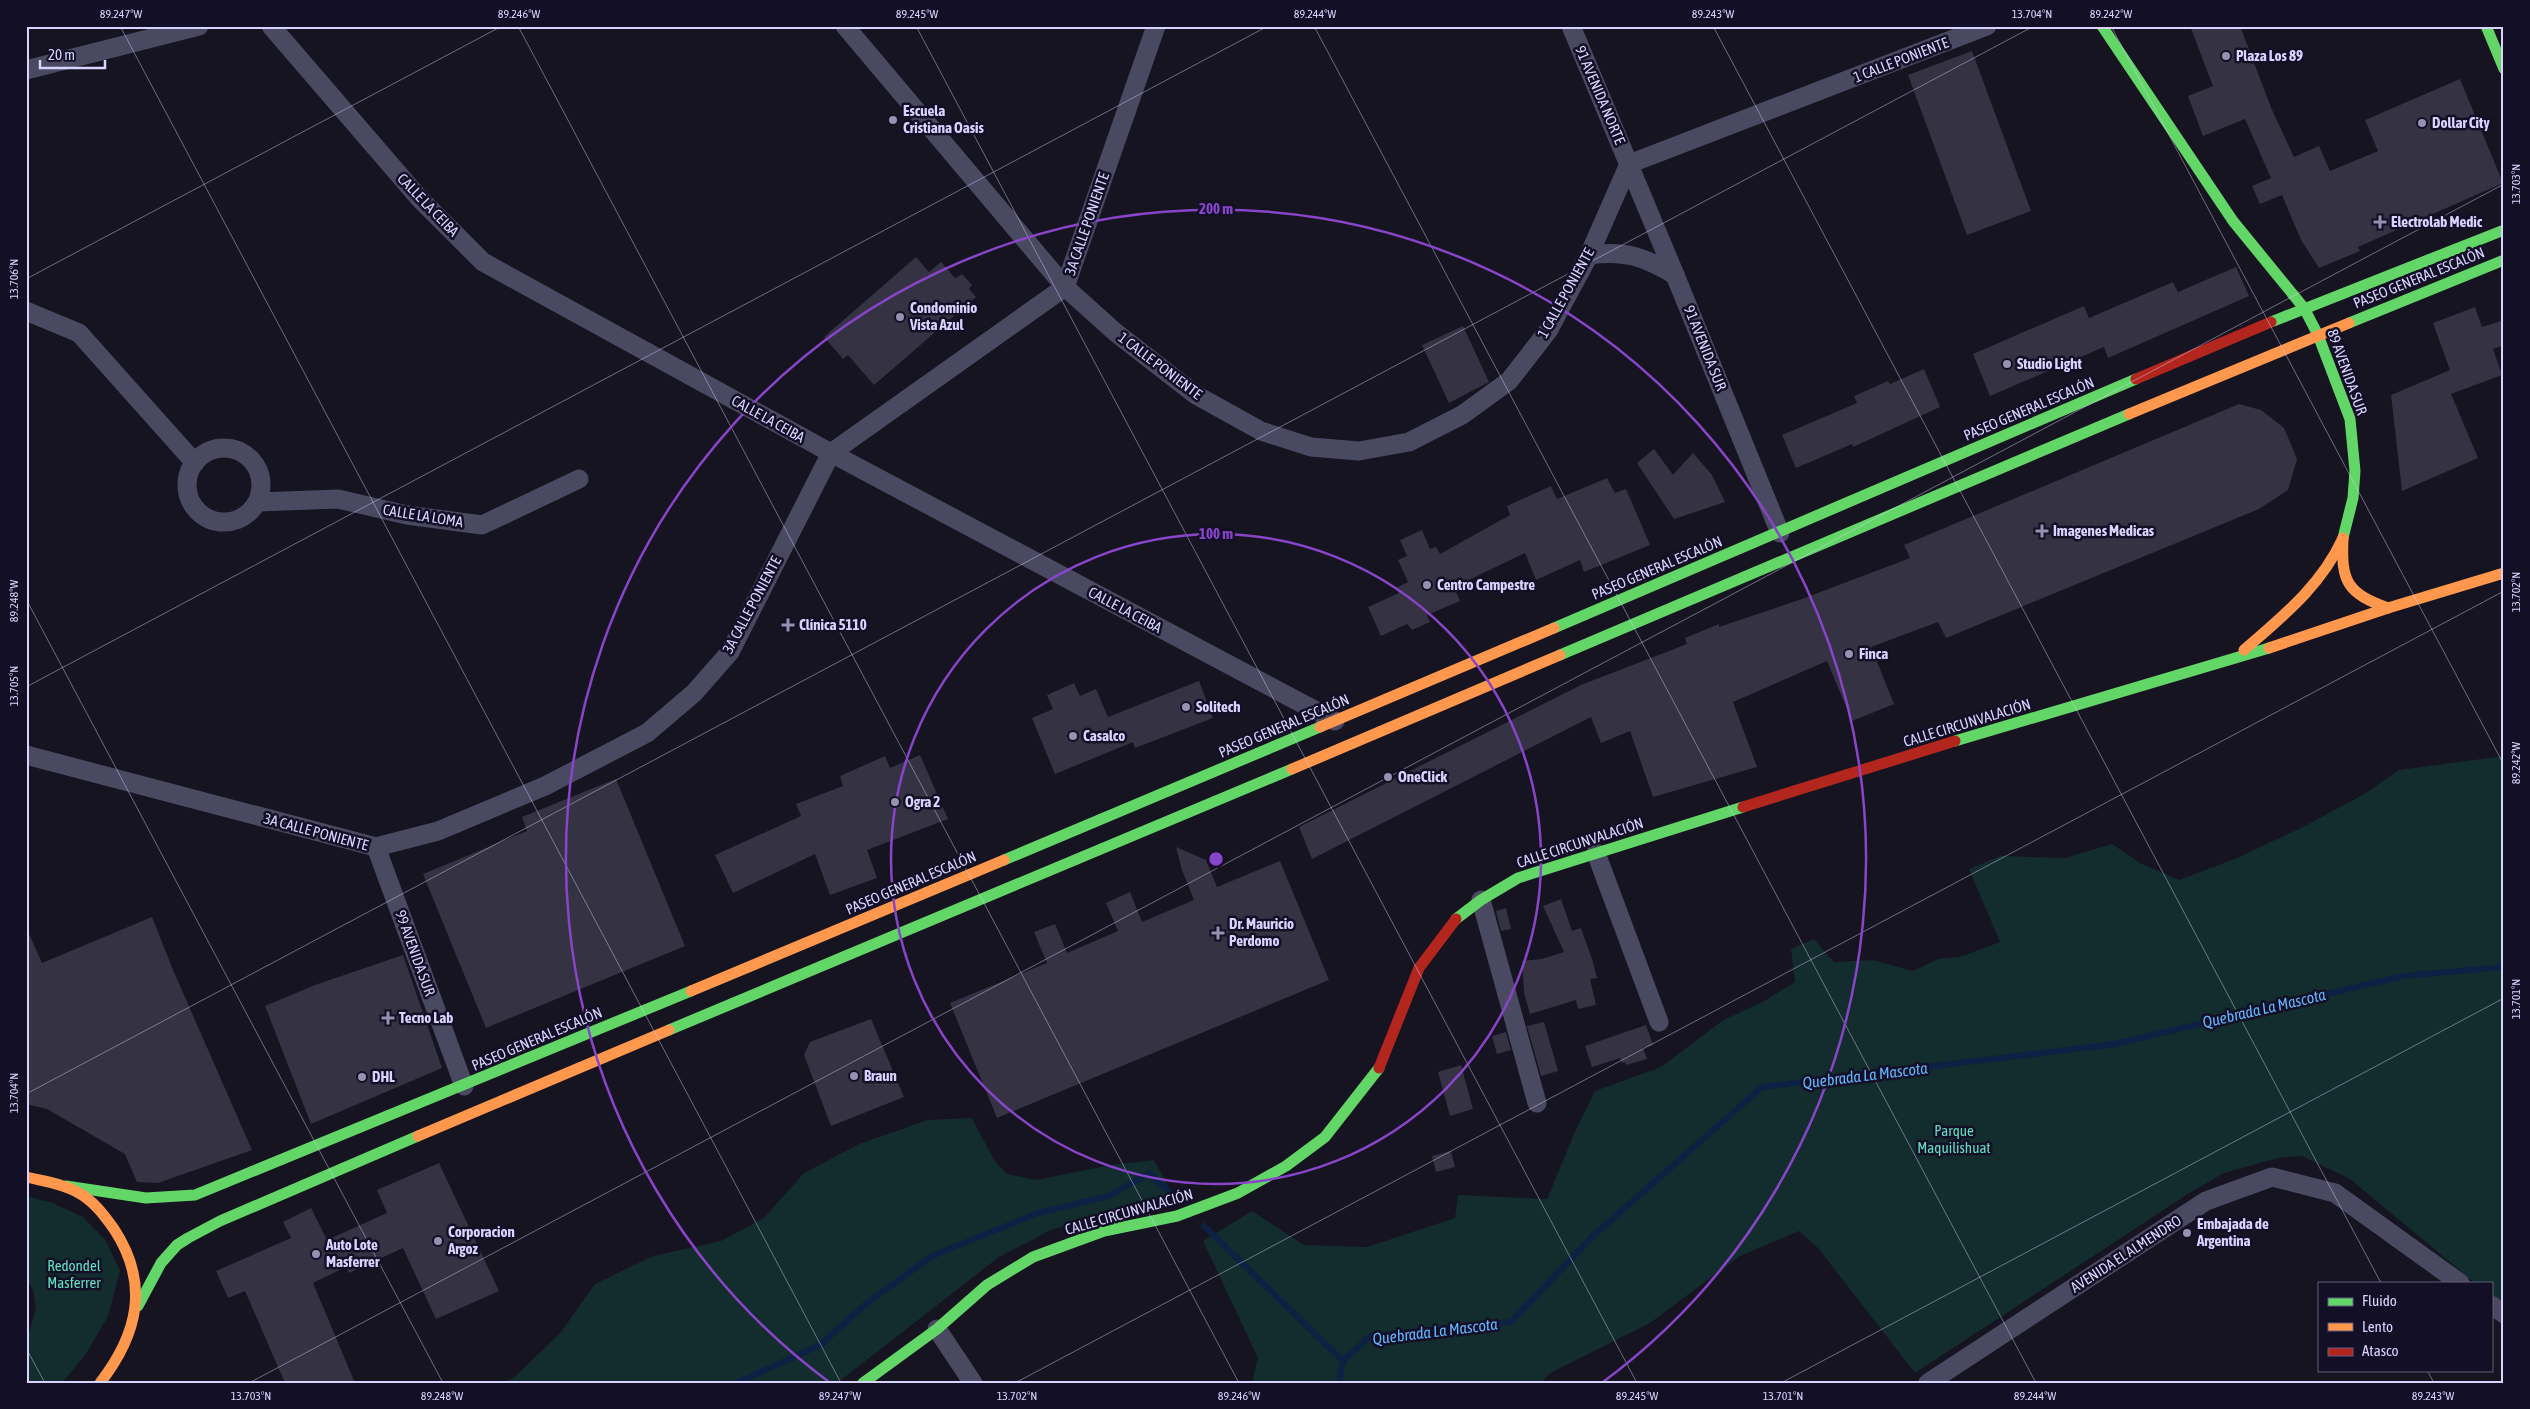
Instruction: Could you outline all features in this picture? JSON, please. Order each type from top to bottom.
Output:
[{"type":"main road","name":"89 AVENIDA SUR","points":[[2102,26],[2233,221],[2304,308],[2318,335],[2350,419],[2354,443],[2353,498],[2343,539],[2341,567],[2348,587],[2366,601],[2388,608]]},
{"type":"main road","points":[[2486,26],[2504,69]]},
{"type":"main road","name":"PASEO GENERAL ESCALÓN","points":[[66,1186],[105,1190],[151,1200],[173,1200],[195,1195],[464,1086],[1335,721],[1780,533],[2304,308],[2504,230]]},
{"type":"main road","name":"PASEO GENERAL ESCALÓN","points":[[100,1383],[113,1369],[120,1355],[138,1306],[159,1263],[169,1251],[186,1237],[220,1221],[483,1107],[1265,781],[2318,335],[2504,260]]},
{"type":"main road","name":"89 AVENIDA SUR","points":[[2230,661],[2278,623],[2298,604],[2322,576],[2343,539]]},
{"type":"main road","name":"CALLE CIRCUNVALACIÓN","points":[[863,1383],[937,1329],[987,1285],[1033,1257],[1104,1231],[1178,1216],[1238,1193],[1286,1166],[1325,1136],[1354,1103],[1382,1065],[1419,968],[1429,953],[1454,921],[1481,900],[1518,878],[1929,749],[2230,661],[2388,608],[2504,573]]},
{"type":"main road","points":[[26,1177],[66,1186],[92,1202],[113,1226],[125,1245],[135,1276],[138,1306]]},
{"type":"street","points":[[26,70],[199,26]]},
{"type":"street","name":"CALLE LA CEIBA","points":[[271,26],[420,199],[483,262],[831,453],[1335,721]]},
{"type":"street","name":"1 CALLE PONIENTE","points":[[845,26],[1066,287],[1115,332],[1196,395],[1261,431],[1311,447],[1359,451],[1409,442],[1462,414],[1509,381],[1548,331],[1589,256],[1629,164],[1988,26]]},
{"type":"street","name":"3A CALLE PONIENTE","points":[[26,755],[376,847],[438,831],[536,790],[647,733],[694,693],[730,652],[831,453],[1066,287],[1156,26]]},
{"type":"street","name":"91 AVENIDA NORTE","points":[[1571,26],[1629,164]]},
{"type":"street","name":"91 AVENIDA SUR","points":[[1629,164],[1780,533]]},
{"type":"street","points":[[1589,256],[1612,252],[1634,255],[1676,275]]},
{"type":"street","points":[[26,311],[79,333],[195,463]]},
{"type":"street","points":[[227,448],[244,454],[257,466],[261,478],[258,502],[245,515],[228,522],[216,521],[205,517],[195,509],[189,498],[187,486],[189,474],[195,463],[203,454],[214,449],[227,448]]},
{"type":"street","name":"CALLE LA LOMA","points":[[258,502],[338,499],[407,515],[482,525],[580,479]]},
{"type":"street","name":"99 AVENIDA SUR","points":[[376,847],[464,1086]]},
{"type":"street","points":[[1596,853],[1659,1022]]},
{"type":"street","points":[[1481,900],[1537,1103]]},
{"type":"street","name":"AVENIDA EL ALMENDRO","points":[[1928,1383],[2206,1201],[2272,1177],[2335,1193],[2459,1282]]},
{"type":"street","points":[[2492,1306],[2504,1314]]},
{"type":"street","points":[[937,1329],[973,1383]]},
{"type":"green space","name":"Parque Maquilishuat","points":[[2504,756],[2504,1306],[2492,1297],[2492,1282],[2474,1282],[2350,1179],[2302,1156],[2278,1158],[2224,1173],[2191,1192],[1915,1373],[1818,1248],[1799,1231],[1740,1256],[1650,1323],[1550,1373],[1541,1383],[1252,1383],[1258,1358],[1203,1241],[1252,1211],[1304,1245],[1367,1247],[1455,1218],[1458,1195],[1547,1199],[1574,1134],[1595,1091],[1661,1067],[1722,1021],[1766,1000],[1795,982],[1791,949],[1814,939],[1834,962],[1873,960],[1913,971],[1938,959],[1960,957],[2000,942],[1969,869],[2001,856],[2065,858],[2112,844],[2140,863],[2179,880],[2237,858],[2305,826],[2366,793],[2399,770]]},
{"type":"green space","points":[[972,1118],[994,1160],[1007,1174],[1036,1180],[1110,1165],[1154,1160],[1174,1197],[1053,1229],[999,1257],[837,1383],[503,1383],[515,1377],[561,1332],[595,1284],[653,1256],[721,1241],[764,1218],[804,1173],[859,1144],[928,1120]]},
{"type":"green space","name":"Redondel Masferrer","points":[[26,1196],[53,1203],[83,1217],[106,1241],[120,1271],[108,1316],[86,1354],[62,1383],[26,1383],[26,1343],[36,1308],[33,1290],[26,1278]]},
{"type":"building","points":[[2190,26],[2240,26],[2272,110],[2294,157],[2319,146],[2330,171],[2378,151],[2365,120],[2460,79],[2503,183],[2358,247],[2360,251],[2319,268],[2301,240],[2282,195],[2260,204],[2252,186],[2271,178],[2245,119],[2203,136],[2188,96],[2213,86]]},
{"type":"building","points":[[1972,51],[2031,211],[1967,235],[1908,75]]},
{"type":"building","name":"Condominio Vista Azul","points":[[916,257],[929,272],[941,262],[955,278],[962,274],[972,285],[969,289],[976,297],[874,385],[848,355],[843,359],[824,337]]},
{"type":"building","points":[[2236,267],[2249,296],[2108,358],[2104,347],[1990,396],[1973,354],[2084,306],[2089,318],[2173,282],[2178,292]]},
{"type":"building","points":[[2475,307],[2482,327],[2504,320],[2504,345],[2493,349],[2502,375],[2451,394],[2478,458],[2402,491],[2391,395],[2450,370],[2433,323]]},
{"type":"building","points":[[1463,326],[1489,382],[1449,403],[1422,345]]},
{"type":"building","points":[[1924,369],[1940,407],[1853,447],[1852,444],[1796,468],[1782,435],[1857,403],[1854,396],[1888,381],[1890,384]]},
{"type":"building","points":[[2239,404],[2261,410],[2284,428],[2297,459],[2288,490],[2259,509],[1946,638],[1938,622],[1871,647],[1894,704],[1852,721],[1827,661],[1733,702],[1757,767],[1653,797],[1630,731],[1601,743],[1591,717],[1312,859],[1299,827],[1581,685],[1687,644],[1685,638],[1719,624],[1719,627],[1802,599],[1910,558],[1904,545]]},
{"type":"building","points":[[1654,449],[1673,475],[1693,453],[1712,475],[1725,502],[1674,519],[1637,463]]},
{"type":"building","points":[[1607,478],[1615,493],[1626,489],[1650,545],[1584,572],[1580,560],[1536,580],[1525,553],[1454,587],[1460,601],[1427,615],[1430,622],[1412,630],[1407,624],[1381,636],[1368,607],[1399,593],[1396,588],[1408,582],[1398,560],[1407,556],[1400,540],[1422,530],[1430,549],[1436,547],[1440,554],[1510,515],[1507,506],[1551,486],[1557,499]]},
{"type":"building","points":[[1199,681],[1213,718],[1135,748],[1133,742],[1055,774],[1032,718],[1053,709],[1047,695],[1074,683],[1080,696],[1096,689],[1108,717]]},
{"type":"building","points":[[920,755],[948,819],[867,850],[877,878],[830,895],[815,854],[733,893],[715,855],[801,816],[796,804],[843,786],[840,776],[885,756],[890,768]]},
{"type":"building","points":[[616,779],[685,946],[486,1028],[423,874],[527,831],[522,817]]},
{"type":"building","points":[[1176,847],[1206,860],[1217,887],[1280,861],[1329,980],[997,1118],[950,1003],[1047,963],[1034,932],[1055,924],[1067,953],[1118,931],[1106,903],[1130,892],[1142,922],[1194,900],[1182,870]]},
{"type":"building","points":[[1561,899],[1572,931],[1581,928],[1593,962],[1597,978],[1590,979],[1596,1005],[1578,1009],[1576,1000],[1530,1014],[1524,993],[1522,961],[1542,959],[1564,952],[1543,906]]},
{"type":"building","points":[[1506,908],[1511,929],[1501,931],[1496,911]]},
{"type":"building","points":[[152,917],[173,970],[252,1150],[158,1183],[137,1182],[125,1154],[47,1109],[26,1104],[26,927],[42,963]]},
{"type":"building","points":[[403,955],[442,1068],[311,1124],[265,1006],[315,985]]},
{"type":"building","name":"Braun","points":[[871,1019],[904,1097],[831,1126],[804,1055],[810,1042]]},
{"type":"building","points":[[1544,1022],[1558,1071],[1541,1076],[1527,1026]]},
{"type":"building","points":[[1646,1025],[1653,1045],[1643,1048],[1647,1059],[1626,1065],[1625,1062],[1622,1063],[1620,1058],[1592,1067],[1585,1046]]},
{"type":"building","points":[[1506,1032],[1511,1050],[1497,1054],[1492,1036]]},
{"type":"building","points":[[1461,1065],[1473,1109],[1450,1116],[1438,1072]]},
{"type":"building","points":[[1451,1151],[1455,1167],[1436,1172],[1432,1156]]},
{"type":"building","points":[[439,1163],[499,1291],[436,1319],[403,1248],[349,1273],[346,1267],[313,1283],[355,1383],[285,1383],[245,1291],[228,1298],[216,1271],[291,1238],[283,1222],[311,1208],[327,1240],[387,1213],[377,1190]]},
{"type":"waterway","name":"Quebrada La Mascota","points":[[1339,1383],[1343,1361],[1370,1336],[1511,1322],[1593,1236],[1762,1087],[2115,1044],[2403,976],[2504,967]]},
{"type":"waterway","points":[[737,1383],[820,1345],[867,1303],[932,1256],[1038,1213],[1109,1196],[1149,1173],[1174,1197]]},
{"type":"waterway","points":[[1204,1226],[1343,1361]]},
{"type":"traffic: fast","points":[[2102,26],[2233,221],[2304,308],[2318,335],[2350,419],[2355,471],[2353,498],[2343,538]]},
{"type":"traffic: fast","points":[[2486,26],[2504,69]]},
{"type":"traffic: fast","points":[[2271,322],[2504,230]]},
{"type":"traffic: fast","points":[[2349,323],[2504,260]]},
{"type":"traffic: fast","points":[[1554,628],[2136,379]]},
{"type":"traffic: fast","points":[[1560,655],[2129,414]]},
{"type":"traffic: fast","points":[[1955,741],[2269,648]]},
{"type":"traffic: fast","points":[[1004,860],[1320,727]]},
{"type":"traffic: fast","points":[[669,1030],[1292,769]]},
{"type":"traffic: fast","points":[[1456,919],[1481,900],[1518,878],[1743,807]]},
{"type":"traffic: fast","points":[[66,1186],[146,1198],[195,1195],[691,991]]},
{"type":"traffic: fast","points":[[863,1383],[937,1329],[987,1285],[1033,1257],[1104,1231],[1177,1216],[1238,1193],[1286,1166],[1325,1137],[1379,1068]]},
{"type":"traffic: fast","points":[[138,1306],[161,1263],[177,1245],[188,1238],[220,1221],[418,1136]]},
{"type":"traffic: slow","points":[[2129,414],[2349,323]]},
{"type":"traffic: slow","points":[[2244,650],[2287,612],[2312,586],[2324,571],[2343,538]]},
{"type":"traffic: slow","points":[[2343,539],[2343,566],[2349,584],[2363,597],[2388,608]]},
{"type":"traffic: slow","points":[[2269,648],[2388,608],[2504,573]]},
{"type":"traffic: slow","points":[[1320,727],[1554,628]]},
{"type":"traffic: slow","points":[[1292,769],[1560,655]]},
{"type":"traffic: slow","points":[[691,991],[1004,860]]},
{"type":"traffic: slow","points":[[418,1136],[669,1030]]},
{"type":"traffic: slow","points":[[26,1177],[65,1186],[88,1199],[98,1208],[114,1229],[125,1249],[132,1269],[135,1308],[131,1327],[123,1346],[113,1365],[100,1383]]},
{"type":"traffic: jam","points":[[2136,379],[2271,322]]},
{"type":"traffic: jam","points":[[1743,807],[1955,741]]},
{"type":"traffic: jam","points":[[1379,1068],[1419,968],[1456,919]]},
{"type":"place","name":"Plaza Los 89","points":[[2226,56]]},
{"type":"place","name":"Escuela Cristiana Oasis","points":[[893,120]]},
{"type":"place","name":"Dollar City","points":[[2422,123]]},
{"type":"place","name":"Electrolab Medic","points":[[2380,222]]},
{"type":"place","name":"Condominio Vista Azul","points":[[900,317]]},
{"type":"place","name":"Studio Light","points":[[2007,364]]},
{"type":"place","name":"Imagenes Medicas","points":[[2042,531]]},
{"type":"place","name":"Centro Campestre","points":[[1427,585]]},
{"type":"place","name":"Clínica 5110","points":[[788,625]]},
{"type":"place","name":"Finca","points":[[1849,654]]},
{"type":"place","name":"Solitech","points":[[1186,707]]},
{"type":"place","name":"Casalco","points":[[1073,736]]},
{"type":"place","name":"OneClick","points":[[1388,777]]},
{"type":"place","name":"Ogra 2","points":[[895,802]]},
{"type":"place","name":"Dr. Mauricio Perdomo","points":[[1218,933]]},
{"type":"place","name":"Tecno Lab","points":[[388,1018]]},
{"type":"place","name":"Braun","points":[[854,1076]]},
{"type":"place","name":"DHL","points":[[362,1077]]},
{"type":"place","name":"Embajada de Argentina","points":[[2187,1233]]},
{"type":"place","name":"Corporacion Argoz","points":[[438,1241]]},
{"type":"place","name":"Auto Lote Masferrer","points":[[316,1254]]}]
